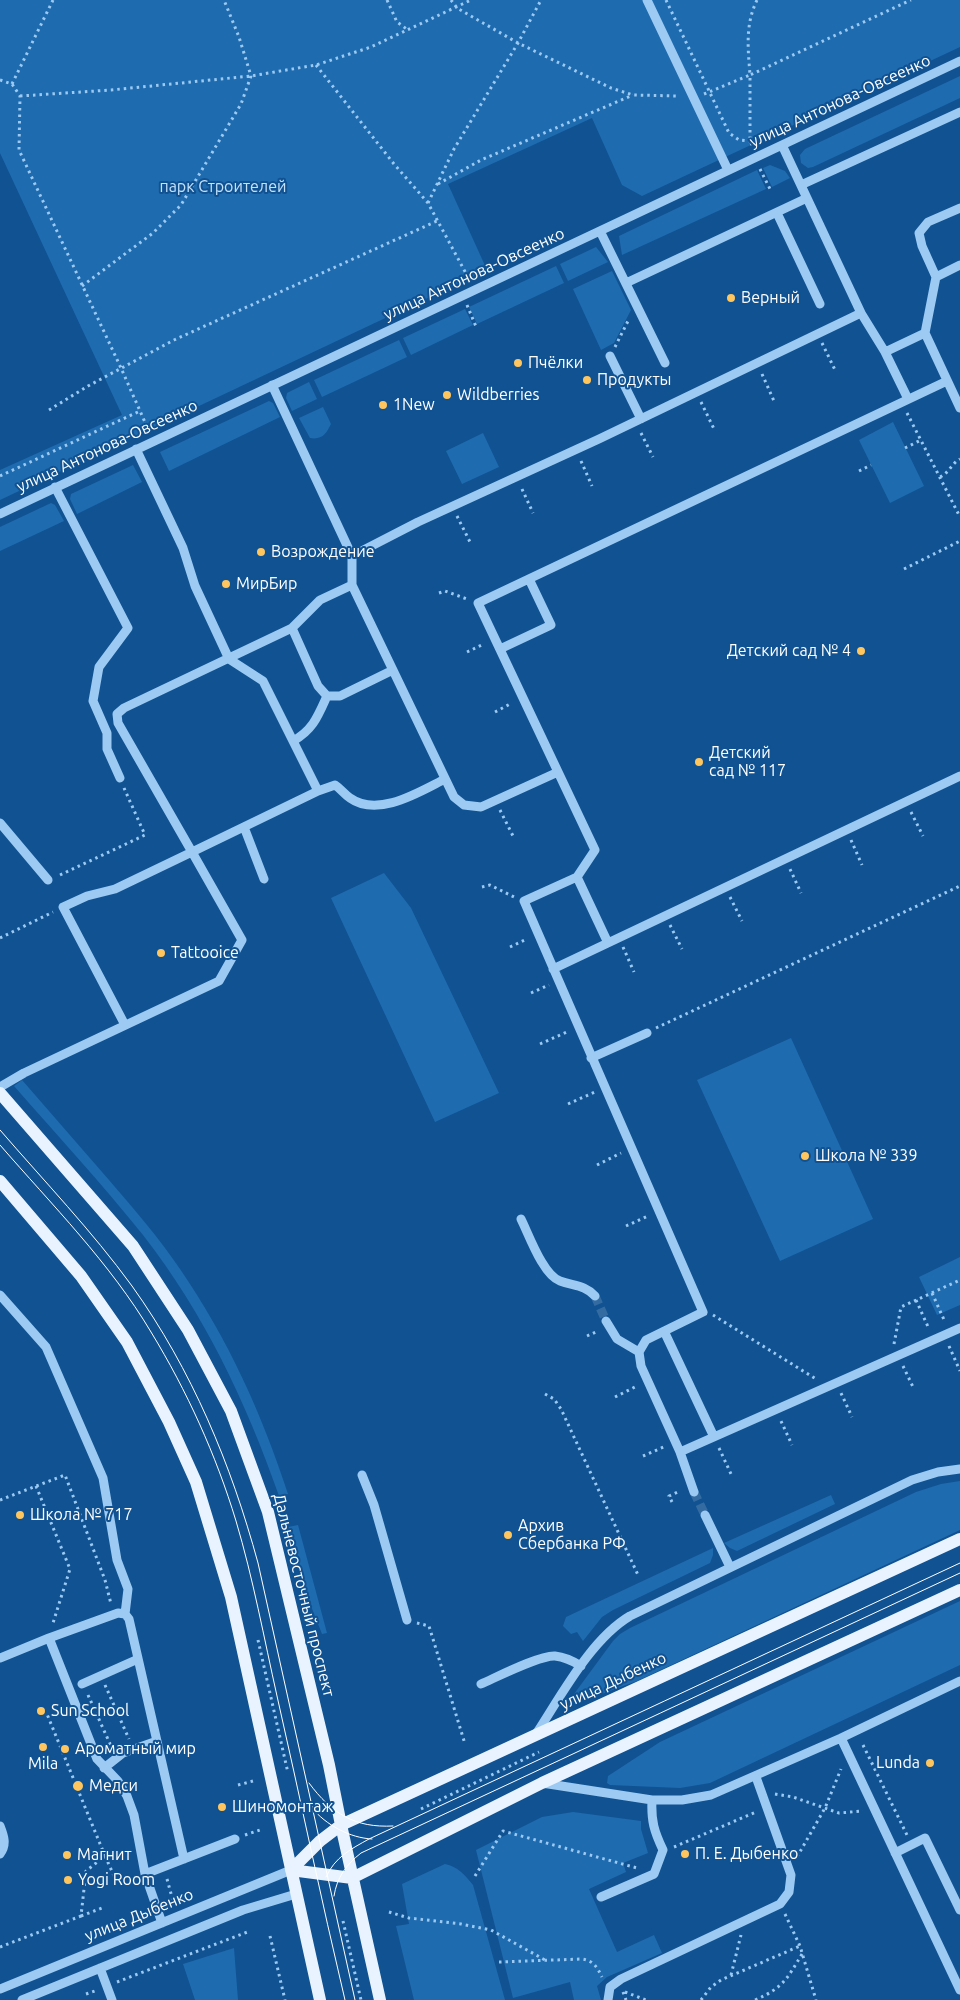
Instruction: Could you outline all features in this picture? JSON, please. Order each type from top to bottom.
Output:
[{"type":"main road","name":"Дальневосточный проспект","points":[[0,1093],[133,1246],[188,1330],[231,1411],[268,1512],[329,1765],[380,2000]]},
{"type":"main road","points":[[0,1181],[81,1276],[127,1342],[169,1422],[196,1482],[231,1597],[320,2000]]},
{"type":"main road","name":"улица Дыбенко","points":[[291,1870],[320,1841],[341,1825],[960,1539]]},
{"type":"main road","points":[[352,1878],[542,1783],[960,1590]]},
{"type":"main road","name":"улица Дыбенко","points":[[291,1870],[352,1878]]},
{"type":"street","points":[[647,0],[728,170]]},
{"type":"street","name":"улица Антонова-Овсеенко","points":[[0,514],[960,61]]},
{"type":"street","points":[[801,185],[960,112]]},
{"type":"street","points":[[782,145],[861,313],[886,352],[905,401]]},
{"type":"street","points":[[626,283],[807,198]]},
{"type":"street","points":[[960,208],[928,222],[919,233],[922,246],[936,277],[925,334],[960,408]]},
{"type":"street","points":[[777,213],[820,304]]},
{"type":"street","points":[[600,231],[665,364]]},
{"type":"street","points":[[936,277],[960,265]]},
{"type":"street","points":[[352,556],[452,506],[575,450],[861,313]]},
{"type":"street","points":[[886,352],[925,334]]},
{"type":"street","points":[[610,356],[638,420]]},
{"type":"street","points":[[692,1489],[676,1442],[641,1366],[639,1352],[646,1340],[703,1312],[577,1027],[524,901],[577,877],[595,850],[478,603],[947,381]]},
{"type":"street","points":[[272,385],[352,556],[352,585],[454,797],[464,805],[481,807],[558,772]]},
{"type":"street","points":[[136,449],[183,548],[195,586],[229,658],[263,681],[318,791]]},
{"type":"street","points":[[56,487],[128,628],[99,667],[92,700],[107,734],[107,750],[120,778]]},
{"type":"street","points":[[500,649],[551,625],[529,579]]},
{"type":"street","points":[[0,1087],[15,1077],[219,981],[242,940],[118,723],[118,714],[124,708],[292,628],[320,600],[352,585]]},
{"type":"street","points":[[292,628],[318,686],[327,696],[340,696],[393,670]]},
{"type":"street","points":[[293,741],[306,734],[314,723],[327,696]]},
{"type":"street","points":[[553,969],[960,776]]},
{"type":"street","points":[[125,1025],[63,908],[86,896],[115,889],[318,791],[335,785],[342,789],[350,798],[370,806],[398,802],[445,779]]},
{"type":"street","points":[[0,823],[48,880]]},
{"type":"street","points":[[244,827],[264,879]]},
{"type":"street","points":[[577,877],[608,943]]},
{"type":"street","points":[[591,1058],[646,1033]]},
{"type":"street","points":[[521,1219],[546,1271],[558,1281],[588,1289],[595,1296]]},
{"type":"street","points":[[0,1295],[46,1347],[103,1478],[117,1560],[128,1589],[125,1614]]},
{"type":"street","points":[[606,1321],[617,1339],[639,1352]]},
{"type":"street","points":[[680,1452],[960,1328]]},
{"type":"street","points":[[664,1331],[714,1437]]},
{"type":"street","points":[[536,1734],[581,1666],[618,1623],[912,1480],[938,1472],[960,1469]]},
{"type":"street","points":[[362,1475],[374,1504],[407,1620]]},
{"type":"street","points":[[705,1515],[730,1567]]},
{"type":"street","points":[[0,1658],[118,1613],[125,1614],[129,1619],[184,1859]]},
{"type":"street","points":[[49,1638],[97,1759],[118,1781],[127,1796],[134,1815],[145,1874],[162,1923]]},
{"type":"street","points":[[481,1684],[541,1658],[554,1656],[567,1658],[581,1666]]},
{"type":"street","points":[[82,1684],[138,1659]]},
{"type":"street","points":[[542,1783],[652,1800],[682,1800],[711,1796],[841,1738],[960,1681]]},
{"type":"street","points":[[841,1738],[959,1985]]},
{"type":"street","points":[[104,1768],[123,1753],[157,1741]]},
{"type":"street","points":[[608,2000],[610,1987],[621,1979],[780,1904],[789,1892],[791,1875],[756,1776]]},
{"type":"street","points":[[601,1897],[654,1874],[663,1850],[654,1830],[652,1800]]},
{"type":"street","points":[[0,1826],[5,1837],[4,1849],[0,1854]]},
{"type":"street","points":[[895,1853],[925,1838],[960,1910]]},
{"type":"street","points":[[145,1874],[235,1839]]},
{"type":"street","name":"улица Дыбенко","points":[[0,1989],[291,1870]]},
{"type":"street","points":[[22,2000],[243,1910],[296,1894]]},
{"type":"street","points":[[100,1968],[112,2000]]},
{"type":"path","points":[[12,84],[53,0]]},
{"type":"path","points":[[82,286],[153,233],[180,206],[241,104],[251,76],[224,0]]},
{"type":"path","points":[[387,0],[397,22],[408,30]]},
{"type":"path","points":[[451,0],[457,8],[518,43],[611,88],[633,95],[692,96],[710,93],[911,0]]},
{"type":"path","points":[[20,96],[112,90],[251,76],[316,65],[371,47],[471,0]]},
{"type":"path","points":[[428,203],[454,149],[518,43],[541,0]]},
{"type":"path","points":[[666,0],[729,133],[739,140],[751,143],[750,75],[747,39],[750,14],[757,0]]},
{"type":"path","points":[[316,65],[394,164],[428,203],[469,280]]},
{"type":"path","points":[[0,80],[12,84],[20,96],[19,150],[148,429]]},
{"type":"path","points":[[437,184],[481,160],[633,95]]},
{"type":"path","points":[[760,168],[770,191]]},
{"type":"path","points":[[49,410],[174,340],[437,221]]},
{"type":"path","points":[[610,356],[636,305]]},
{"type":"path","points":[[467,307],[477,328]]},
{"type":"path","points":[[818,334],[836,372]]},
{"type":"path","points":[[757,363],[774,401]]},
{"type":"path","points":[[696,392],[714,429]]},
{"type":"path","points":[[905,401],[921,440],[960,518]]},
{"type":"path","points":[[0,476],[140,411]]},
{"type":"path","points":[[638,420],[653,457]]},
{"type":"path","points":[[905,448],[921,440]]},
{"type":"path","points":[[575,450],[592,486]]},
{"type":"path","points":[[940,478],[947,474],[956,461],[960,459]]},
{"type":"path","points":[[859,471],[872,465]]},
{"type":"path","points":[[516,477],[533,513]]},
{"type":"path","points":[[452,506],[470,542]]},
{"type":"path","points":[[904,569],[960,542]]},
{"type":"path","points":[[440,593],[445,591],[478,603]]},
{"type":"path","points":[[467,652],[495,639]]},
{"type":"path","points":[[495,712],[523,698]]},
{"type":"path","points":[[48,880],[145,835],[120,778]]},
{"type":"path","points":[[496,801],[513,836]]},
{"type":"path","points":[[906,801],[923,836]]},
{"type":"path","points":[[846,830],[862,865]]},
{"type":"path","points":[[785,859],[801,894]]},
{"type":"path","points":[[482,887],[490,885],[524,901]]},
{"type":"path","points":[[646,1033],[960,886]]},
{"type":"path","points":[[725,887],[742,922]]},
{"type":"path","points":[[0,938],[63,908]]},
{"type":"path","points":[[666,916],[682,950]]},
{"type":"path","points":[[510,947],[538,934]]},
{"type":"path","points":[[619,938],[634,972]]},
{"type":"path","points":[[531,993],[558,981]]},
{"type":"path","points":[[540,1044],[577,1027]]},
{"type":"path","points":[[568,1104],[604,1088]]},
{"type":"path","points":[[597,1165],[631,1149]]},
{"type":"path","points":[[626,1226],[658,1212]]},
{"type":"path","points":[[914,1388],[898,1355],[894,1342],[901,1307],[960,1280]]},
{"type":"path","points":[[932,1293],[960,1371]]},
{"type":"path","points":[[916,1300],[933,1339]]},
{"type":"path","points":[[703,1312],[713,1315],[805,1372]]},
{"type":"path","points":[[615,1397],[648,1381]]},
{"type":"path","points":[[836,1382],[852,1417]]},
{"type":"path","points":[[545,1394],[554,1399],[561,1409],[638,1575]]},
{"type":"path","points":[[776,1409],[792,1445]]},
{"type":"path","points":[[714,1437],[732,1474]]},
{"type":"path","points":[[643,1456],[676,1442]]},
{"type":"path","points":[[36,1486],[70,1569],[49,1638]]},
{"type":"path","points":[[0,1500],[29,1489]]},
{"type":"path","points":[[672,1502],[669,1496],[692,1489]]},
{"type":"path","points":[[407,1620],[429,1626],[465,1744]]},
{"type":"path","points":[[258,1640],[288,1773]]},
{"type":"path","points":[[101,1675],[134,1749]]},
{"type":"path","points":[[82,1684],[116,1758]]},
{"type":"path","points":[[47,1714],[115,1878]]},
{"type":"path","points":[[863,1745],[911,1844]]},
{"type":"path","points":[[421,1809],[540,1752]]},
{"type":"path","points":[[789,1870],[825,1808],[848,1753]]},
{"type":"path","points":[[238,1785],[253,1781]]},
{"type":"path","points":[[763,1792],[793,1797],[839,1813],[862,1811],[876,1813]]},
{"type":"path","points":[[662,1853],[768,1807]]},
{"type":"path","points":[[235,1839],[263,1829]]},
{"type":"path","points":[[476,1876],[503,1831],[622,1863],[654,1874]]},
{"type":"path","points":[[81,1916],[86,1871],[105,1856]]},
{"type":"path","points":[[780,1904],[800,1946],[816,2000]]},
{"type":"path","points":[[0,1947],[102,1908]]},
{"type":"path","points":[[389,1912],[408,1918],[461,1924],[490,1930],[545,1960]]},
{"type":"path","points":[[343,1921],[361,2000]]},
{"type":"path","points":[[731,1976],[744,1921]]},
{"type":"path","points":[[86,1994],[250,1931]]},
{"type":"path","points":[[270,1936],[285,2000]]},
{"type":"path","points":[[701,2000],[711,1987],[731,1976],[800,1946]]},
{"type":"path","points":[[755,2000],[771,1993],[785,1981],[802,1954]]},
{"type":"path","points":[[500,1962],[590,1960],[597,1966],[604,1982],[610,1987],[646,2000]]},
{"type":"path","points":[[623,1992],[626,2000]]},
{"type":"green space","name":"парк Строителей","points":[[0,0],[960,0],[960,47],[642,196],[622,185],[592,118],[448,184],[487,270],[0,500],[0,470],[122,415],[0,153]]},
{"type":"green space","points":[[960,76],[960,98],[813,167],[808,168],[801,163],[800,155],[805,149]]},
{"type":"green space","points":[[770,165],[785,171],[790,178],[772,187],[763,168]]},
{"type":"green space","points":[[757,170],[766,189],[622,255],[619,236]]},
{"type":"green space","points":[[596,247],[608,262],[568,281],[560,264]]},
{"type":"green space","points":[[556,266],[564,283],[477,324],[469,307]]},
{"type":"green space","points":[[612,271],[631,310],[614,343],[601,350],[573,289]]},
{"type":"green space","points":[[465,309],[473,325],[411,355],[403,338]]},
{"type":"green space","points":[[399,340],[407,357],[322,397],[314,380]]},
{"type":"green space","points":[[309,382],[317,399],[292,411],[286,398],[287,393]]},
{"type":"green space","points":[[269,401],[273,403],[280,417],[169,471],[160,452]]},
{"type":"green space","points":[[323,407],[331,424],[323,436],[310,438],[299,418]]},
{"type":"green space","points":[[893,422],[924,486],[890,503],[859,440]]},
{"type":"green space","points":[[483,433],[499,467],[462,484],[446,451]]},
{"type":"green space","points":[[133,465],[142,482],[77,514],[70,499],[71,494]]},
{"type":"green space","points":[[51,503],[55,505],[64,521],[0,551],[0,527]]},
{"type":"green space","points":[[384,873],[411,908],[499,1093],[435,1122],[331,898]]},
{"type":"green space","points":[[791,1038],[873,1219],[780,1261],[697,1080]]},
{"type":"green space","points":[[22,1080],[146,1224],[172,1257],[197,1295],[228,1350],[255,1406],[288,1494],[279,1496],[238,1393],[205,1328],[186,1296],[143,1235],[96,1178],[14,1086]]},
{"type":"green space","points":[[960,1257],[960,1305],[937,1315],[919,1277]]},
{"type":"green space","points":[[960,1481],[960,1530],[637,1681],[576,1702],[574,1694],[613,1641],[630,1628],[916,1492],[941,1484]]},
{"type":"green space","points":[[831,1495],[835,1504],[737,1551],[724,1543]]},
{"type":"green space","points":[[298,1525],[327,1633],[322,1634],[307,1596],[288,1527]]},
{"type":"green space","points":[[713,1548],[710,1563],[613,1610],[602,1617],[583,1641],[577,1632],[571,1634],[563,1626],[566,1617]]},
{"type":"green space","points":[[960,1601],[960,1665],[710,1783],[680,1788],[610,1785],[607,1783],[608,1776],[660,1742]]},
{"type":"green space","points":[[573,1812],[641,1821],[641,1829],[648,1853],[623,1863],[626,1872],[589,1889],[617,1952],[654,1935],[662,1953],[607,1977],[597,1986],[601,2000],[574,2000],[570,1982],[513,1998],[476,1850],[542,1817]]},
{"type":"green space","points":[[445,1864],[460,1871],[473,1885],[505,2000],[414,2000],[396,1926],[409,1924],[402,1884]]},
{"type":"green space","points":[[234,1948],[238,2000],[195,2000],[183,1964]]},
{"type":"tunnel","points":[[595,1296],[606,1321]]},
{"type":"tunnel","points":[[694,1492],[705,1515]]},
{"type":"tram line","points":[[0,1130],[117,1266],[154,1318],[191,1384],[222,1454],[258,1563],[355,2000]]},
{"type":"tram line","points":[[0,1145],[80,1235],[135,1307],[177,1377],[210,1448],[228,1496],[248,1564],[345,2000]]},
{"type":"tram line","points":[[326,1877],[339,1859],[369,1839],[960,1563]]},
{"type":"tram line","points":[[334,1896],[337,1883],[343,1872],[361,1853],[960,1573]]},
{"type":"tram line","points":[[309,1783],[326,1803],[345,1817],[367,1824],[393,1826]]},
{"type":"tram line","points":[[312,1808],[324,1820],[339,1830],[355,1836],[372,1839]]},
{"type":"place","name":"Верный","points":[[731,298]]},
{"type":"place","name":"Пчёлки","points":[[518,363]]},
{"type":"place","name":"Продукты","points":[[587,380]]},
{"type":"place","name":"Wildberries","points":[[447,395]]},
{"type":"place","name":"1New","points":[[383,405]]},
{"type":"place","name":"Возрождение","points":[[261,552]]},
{"type":"place","name":"МирБир","points":[[226,584]]},
{"type":"place","name":"Детский сад № 4","points":[[861,651]]},
{"type":"place","name":"Детский сад № 117","points":[[699,762]]},
{"type":"place","name":"Tattooice","points":[[161,953]]},
{"type":"place","name":"Школа № 339","points":[[805,1156]]},
{"type":"place","name":"Школа № 717","points":[[20,1515]]},
{"type":"place","name":"Архив Сбербанка РФ","points":[[508,1535]]},
{"type":"place","name":"Sun School","points":[[41,1711]]},
{"type":"place","name":"Mila","points":[[43,1747]]},
{"type":"place","name":"Ароматный мир","points":[[65,1749]]},
{"type":"place","name":"Lunda","points":[[930,1763]]},
{"type":"place","name":"Медси","points":[[78,1786]]},
{"type":"place","name":"Шиномонтаж","points":[[222,1807]]},
{"type":"place","name":"П. Е. Дыбенко","points":[[685,1854]]},
{"type":"place","name":"Магнит","points":[[67,1855]]},
{"type":"place","name":"Yogi Room","points":[[68,1880]]}]
